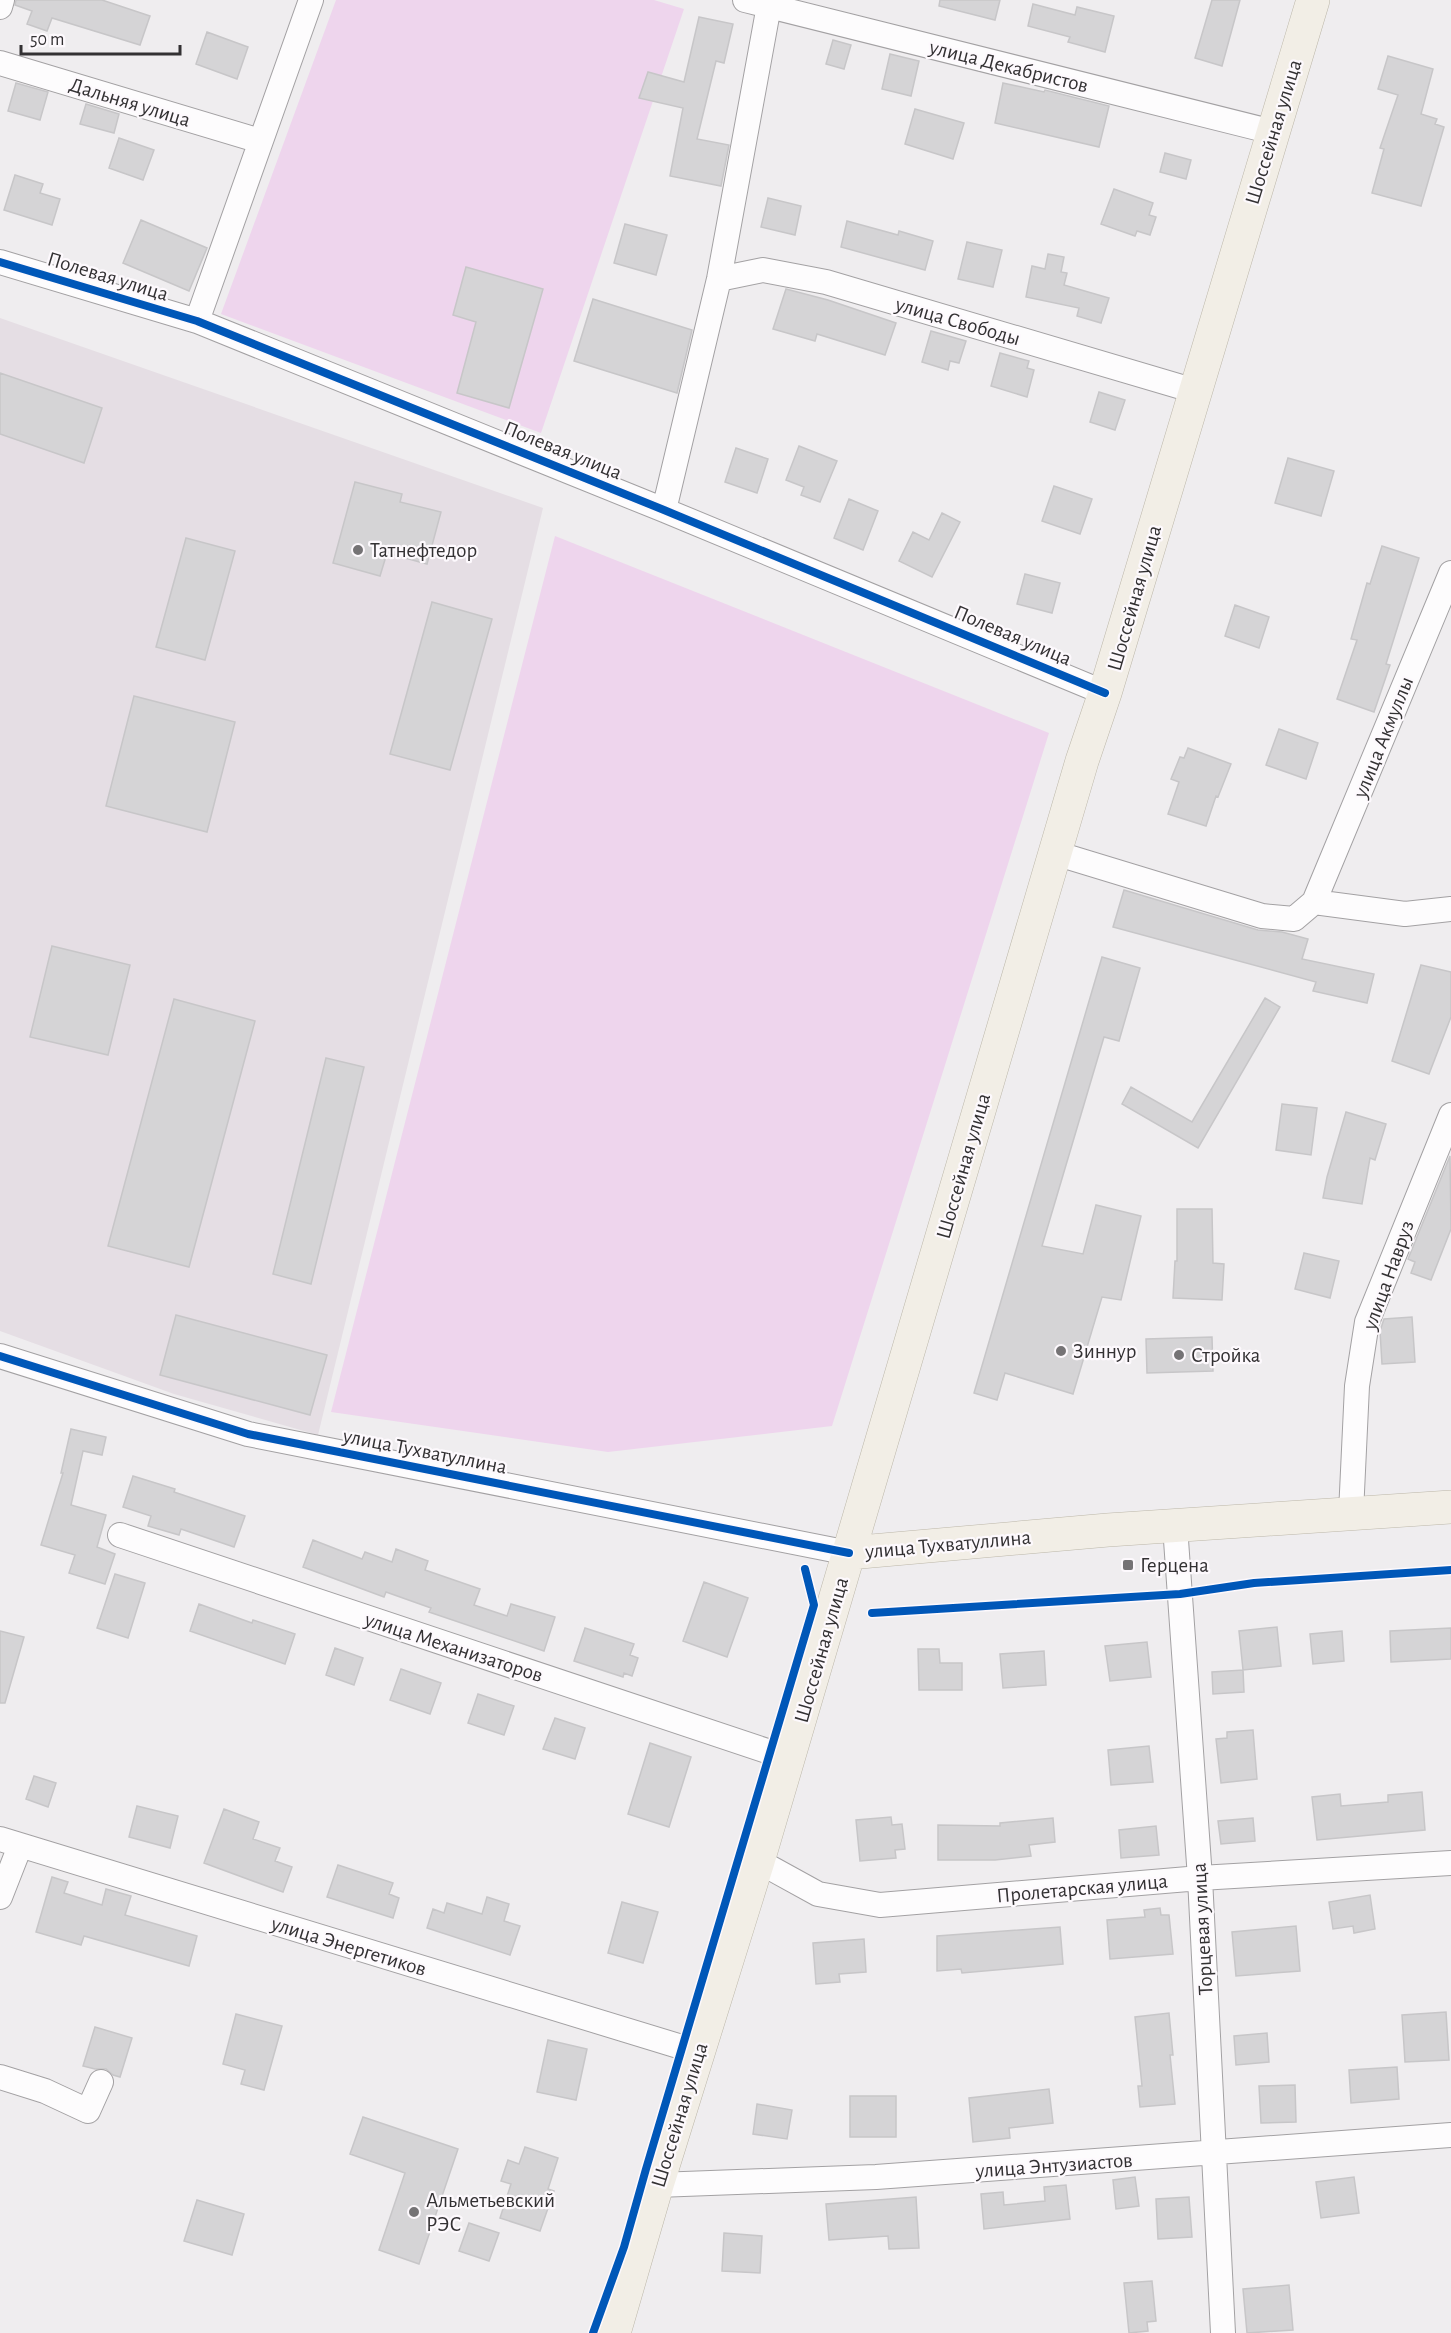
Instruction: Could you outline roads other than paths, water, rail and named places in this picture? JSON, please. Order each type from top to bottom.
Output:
[{"type":"main road","name":"Шоссейная улица","points":[[614,2333],[657,2185],[758,1861],[1082,761],[1105,693],[1313,0]]},
{"type":"main road","name":"улица Тухватуллина","points":[[849,1552],[1451,1507]]},
{"type":"street","points":[[0,7],[2,0]]},
{"type":"street","points":[[197,321],[311,0]]},
{"type":"street","name":"улица Декабристов","points":[[745,0],[769,3],[1273,132]]},
{"type":"street","points":[[664,510],[718,279],[769,3]]},
{"type":"street","name":"Дальняя улица","points":[[0,63],[260,141]]},
{"type":"street","name":"Полевая улица","points":[[0,261],[197,321],[664,510],[1105,693]]},
{"type":"street","name":"улица Свободы","points":[[718,279],[763,270],[826,282],[1195,391]]},
{"type":"street","name":"улица Акмуллы","points":[[1314,902],[1451,573]]},
{"type":"street","points":[[1055,853],[1262,916],[1294,919],[1314,902],[1405,914],[1451,909]]},
{"type":"street","name":"улица Навруз","points":[[1351,1513],[1358,1386],[1367,1322],[1451,1115]]},
{"type":"street","name":"улица Тухватуллина","points":[[0,1356],[248,1434],[849,1552]]},
{"type":"street","name":"Торцевая улица","points":[[1175,1526],[1200,1878],[1222,2333]]},
{"type":"street","name":"улица Механизаторов","points":[[120,1535],[788,1758]]},
{"type":"street","points":[[0,1897],[10,1843]]},
{"type":"street","name":"улица Энергетиков","points":[[10,1843],[698,2052]]},
{"type":"street","name":"Пролетарская улица","points":[[758,1861],[819,1894],[880,1905],[1200,1878],[1451,1863]]},
{"type":"street","points":[[0,2077],[45,2091],[88,2112],[101,2082]]},
{"type":"street","name":"улица Энтузиастов","points":[[657,2185],[876,2177],[1451,2135]]},
{"type":"place","name":"Татнефтедор","points":[[358,550]]},
{"type":"place","name":"Зиннур","points":[[1061,1351]]},
{"type":"place","name":"Стройка","points":[[1179,1355]]},
{"type":"place","name":"Герцена","points":[[1128,1565]]},
{"type":"place","name":"Альметьевский РЭС","points":[[414,2212]]}]
